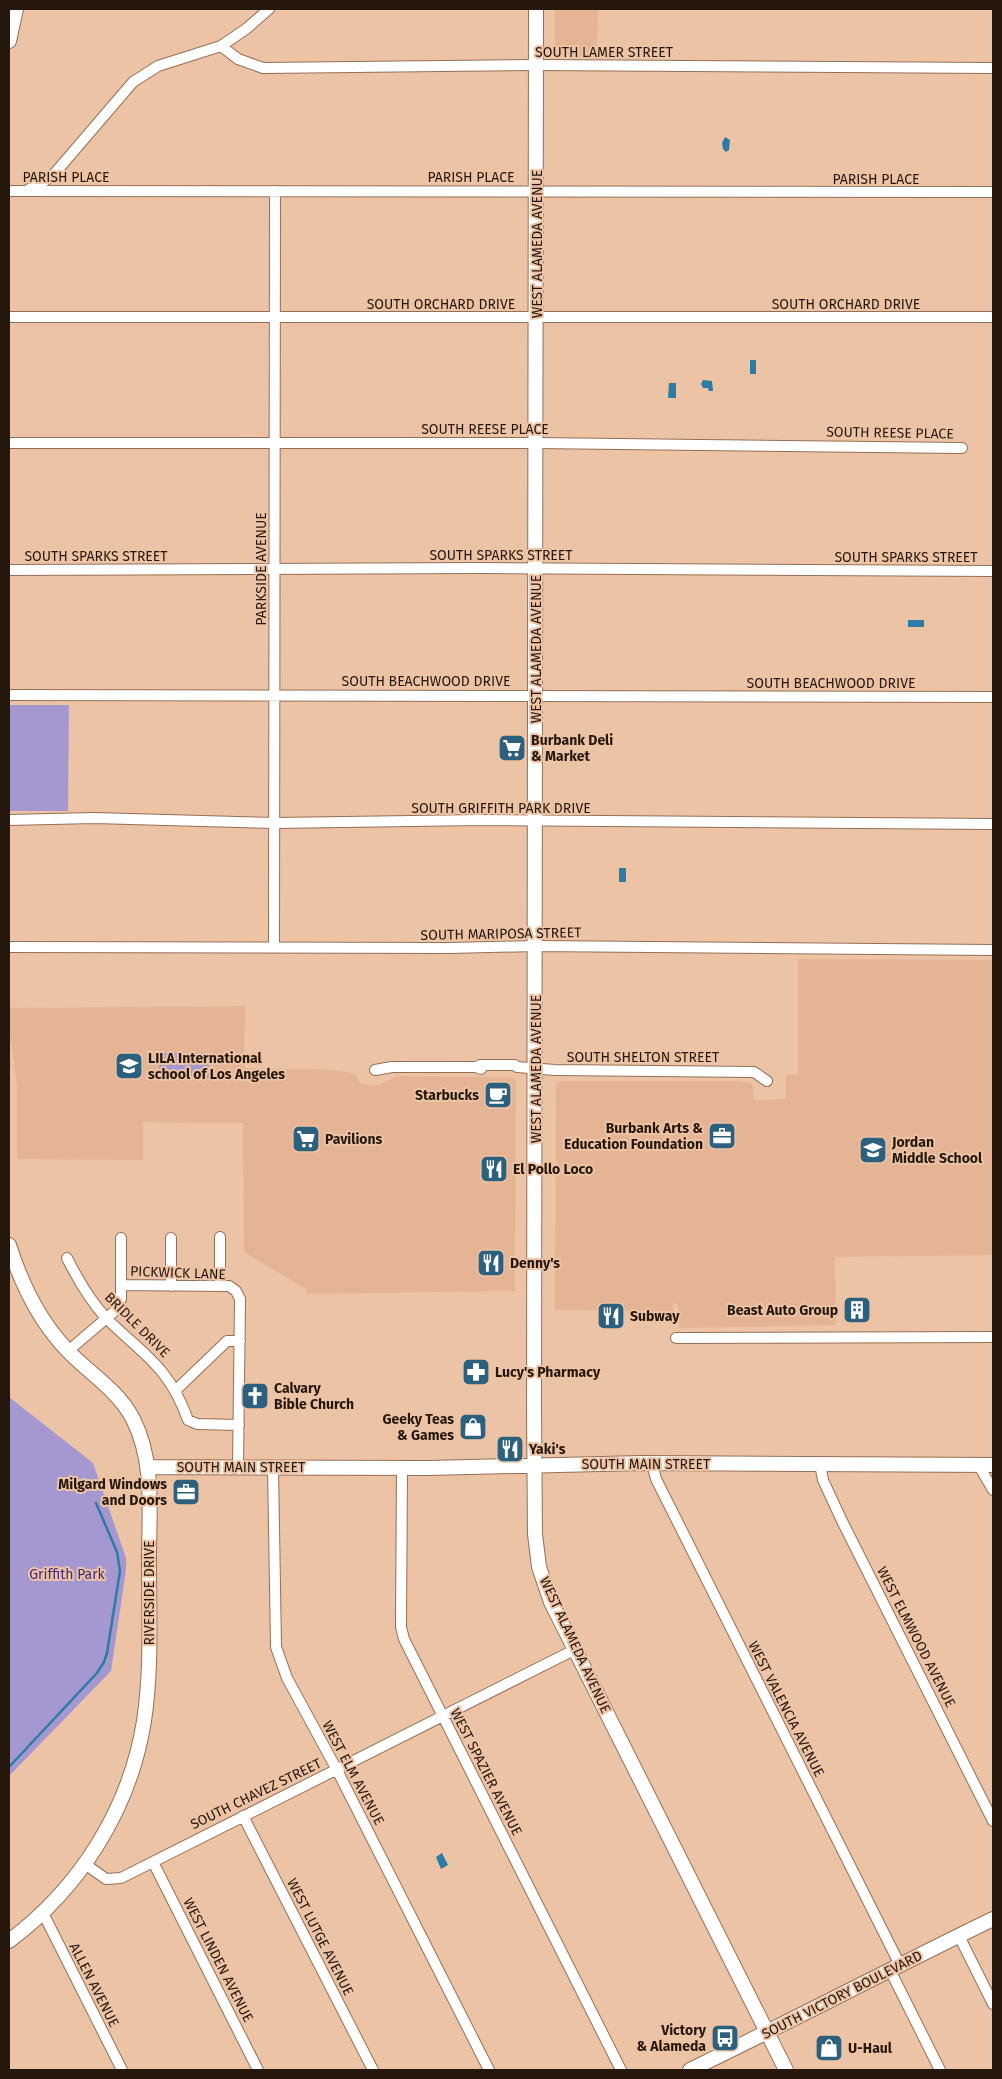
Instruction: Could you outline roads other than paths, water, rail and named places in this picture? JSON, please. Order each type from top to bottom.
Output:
[{"type":"main road","points":[[9,41],[16,9]]},
{"type":"main road","name":"WEST ALAMEDA AVENUE","points":[[536,9],[534,1534],[539,1567],[551,1602],[786,2070]]},
{"type":"main road","name":"RIVERSIDE DRIVE","points":[[9,1245],[27,1292],[48,1325],[68,1351],[115,1393],[123,1403],[139,1432],[148,1467],[149,1656],[144,1722],[136,1760],[121,1800],[106,1831],[85,1864],[43,1913],[9,1941]]},
{"type":"main road","name":"SOUTH MAIN STREET","points":[[148,1467],[402,1468],[652,1464],[993,1465]]},
{"type":"main road","name":"SOUTH VICTORY BOULEVARD","points":[[690,2070],[768,2033],[993,1919]]},
{"type":"street","points":[[24,191],[42,183],[55,173],[133,82],[158,66],[221,46],[269,9]]},
{"type":"street","name":"SOUTH LAMER STREET","points":[[221,46],[238,59],[263,68],[536,65],[993,68]]},
{"type":"street","name":"PARISH PLACE","points":[[9,190],[993,192]]},
{"type":"street","name":"PARKSIDE AVENUE","points":[[274,947],[276,191]]},
{"type":"street","name":"SOUTH ORCHARD DRIVE","points":[[9,317],[993,317]]},
{"type":"street","name":"SOUTH REESE PLACE","points":[[9,443],[276,444],[536,442],[962,448]]},
{"type":"street","name":"SOUTH SPARKS STREET","points":[[9,570],[536,569],[993,571]]},
{"type":"street","name":"SOUTH BEACHWOOD DRIVE","points":[[9,694],[993,697]]},
{"type":"street","name":"SOUTH GRIFFITH PARK DRIVE","points":[[9,820],[94,818],[275,823],[536,821],[993,824]]},
{"type":"street","name":"SOUTH MARIPOSA STREET","points":[[9,947],[449,948],[535,946],[993,950]]},
{"type":"street","name":"SOUTH SHELTON STREET","points":[[375,1070],[392,1067],[515,1065],[516,1067],[536,1069],[754,1072],[767,1080]]},
{"type":"street","points":[[220,1237],[220,1286]]},
{"type":"street","points":[[121,1238],[121,1285]]},
{"type":"street","points":[[171,1286],[172,1238]]},
{"type":"street","name":"BRIDLE DRIVE","points":[[67,1258],[82,1287],[106,1318],[155,1362],[176,1390],[188,1420],[192,1423],[239,1425]]},
{"type":"street","name":"PICKWICK LANE","points":[[68,1351],[119,1305],[121,1285],[229,1286],[236,1291],[240,1299],[238,1467]]},
{"type":"street","points":[[676,1338],[993,1337]]},
{"type":"street","points":[[176,1390],[227,1341],[240,1341]]},
{"type":"street","name":"WEST VALENCIA AVENUE","points":[[652,1464],[656,1479],[698,1566],[895,1967],[940,2070]]},
{"type":"street","name":"WEST ELMWOOD AVENUE","points":[[820,1464],[823,1480],[842,1521],[993,1821]]},
{"type":"street","points":[[979,1466],[993,1490]]},
{"type":"street","name":"WEST ELM AVENUE","points":[[273,1467],[276,1646],[286,1678],[337,1770],[489,2070]]},
{"type":"street","name":"WEST SPAZIER AVENUE","points":[[402,1468],[401,1627],[404,1639],[620,2070]]},
{"type":"street","name":"SOUTH CHAVEZ STREET","points":[[85,1864],[100,1876],[112,1879],[121,1878],[574,1650]]},
{"type":"street","name":"WEST LUTGE AVENUE","points":[[243,1816],[373,2070]]},
{"type":"street","name":"WEST LINDEN AVENUE","points":[[153,1862],[258,2070]]},
{"type":"street","name":"ALLEN AVENUE","points":[[43,1913],[122,2070]]},
{"type":"street","points":[[959,1936],[993,2004]]},
{"type":"water","points":[[725,137],[730,140],[729,150],[726,152],[723,149],[722,143]]},
{"type":"water","points":[[750,360],[756,360],[756,374],[750,374]]},
{"type":"water","points":[[703,380],[712,381],[713,391],[703,388],[701,384]]},
{"type":"water","points":[[669,383],[676,383],[676,398],[668,398]]},
{"type":"water","points":[[908,620],[924,620],[924,627],[908,627]]},
{"type":"water","points":[[619,868],[626,868],[626,882],[619,882]]},
{"type":"water","points":[[442,1853],[448,1865],[441,1869],[436,1857]]},
{"type":"waterway","points":[[9,1767],[97,1673],[107,1653],[120,1571],[117,1552],[96,1503]]},
{"type":"place","name":"Burbank Deli & Market","points":[[512,748]]},
{"type":"place","name":"LILA International school of Los Angeles","points":[[129,1066]]},
{"type":"place","name":"Starbucks","points":[[498,1095]]},
{"type":"place","name":"Burbank Arts & Education Foundation","points":[[722,1136]]},
{"type":"place","name":"Pavilions","points":[[306,1139]]},
{"type":"place","name":"Jordan Middle School","points":[[873,1150]]},
{"type":"place","name":"El Pollo Loco","points":[[494,1169]]},
{"type":"place","name":"Denny's","points":[[491,1263]]},
{"type":"place","name":"Beast Auto Group","points":[[857,1310]]},
{"type":"place","name":"Subway","points":[[611,1316]]},
{"type":"place","name":"Lucy's Pharmacy","points":[[476,1372]]},
{"type":"place","name":"Calvary Bible Church","points":[[255,1396]]},
{"type":"place","name":"Geeky Teas & Games","points":[[473,1427]]},
{"type":"place","name":"Yaki's","points":[[510,1449]]},
{"type":"place","name":"Milgard Windows and Doors","points":[[186,1492]]},
{"type":"place","name":"Victory & Alameda","points":[[725,2038]]},
{"type":"place","name":"U-Haul","points":[[829,2048]]},
{"type":"park label","name":"Griffith Park","points":[[67,1574]]}]
